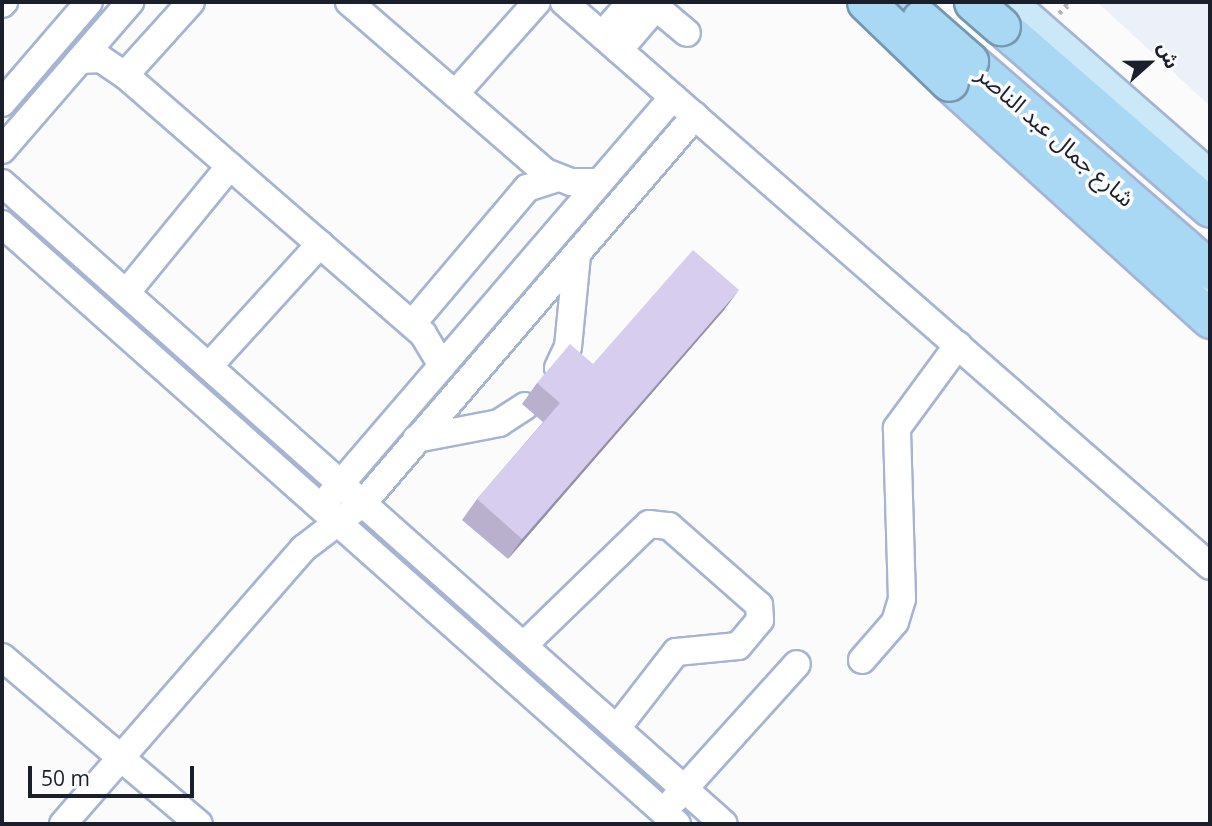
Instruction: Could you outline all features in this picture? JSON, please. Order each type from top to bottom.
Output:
[{"type":"highway","points":[[866,2],[1210,319]]},
{"type":"highway","name":"شارع جمال عبد الناصر","points":[[901,2],[1210,270]]},
{"type":"highway","name":"شارع جمال عبد الناصر","points":[[973,2],[1210,208]]},
{"type":"main road","points":[[876,2],[1210,292]]},
{"type":"main road","points":[[1010,2],[1210,177]]},
{"type":"street","points":[[2,103],[89,2]]},
{"type":"street","points":[[2,150],[131,2]]},
{"type":"street","points":[[125,75],[191,2]]},
{"type":"street","points":[[350,2],[557,178]]},
{"type":"street","points":[[455,94],[537,2]]},
{"type":"street","points":[[564,2],[1210,566]]},
{"type":"street","points":[[611,43],[646,3],[687,33]]},
{"type":"street","points":[[80,60],[101,59],[125,75],[412,324],[442,366]]},
{"type":"street","points":[[63,824],[331,516],[341,483],[673,97]]},
{"type":"street","points":[[331,516],[363,503],[695,116]]},
{"type":"street","points":[[126,293],[230,166]]},
{"type":"street","points":[[412,324],[527,188],[557,178],[598,182]]},
{"type":"street","points":[[2,183],[724,824]]},
{"type":"street","points":[[2,224],[670,818],[684,789],[797,664]]},
{"type":"street","points":[[208,366],[320,244]]},
{"type":"street","points":[[558,368],[568,348],[577,255]]},
{"type":"street","points":[[529,263],[553,283]]},
{"type":"street","points":[[488,312],[511,331]]},
{"type":"street","points":[[862,660],[895,621],[902,599],[897,428],[958,345]]},
{"type":"street","points":[[416,439],[499,423],[525,406]]},
{"type":"street","points":[[524,645],[649,524],[669,526],[759,606],[760,620],[737,646],[676,652],[617,728]]},
{"type":"street","points":[[475,644],[496,621]]},
{"type":"street","points":[[2,657],[124,756],[199,824]]},
{"type":"shaded area","points":[[1097,2],[1210,2],[1210,106]]},
{"type":"building","points":[[693,250],[739,290],[522,539],[477,499],[560,403],[537,383],[570,344],[593,364]]}]
